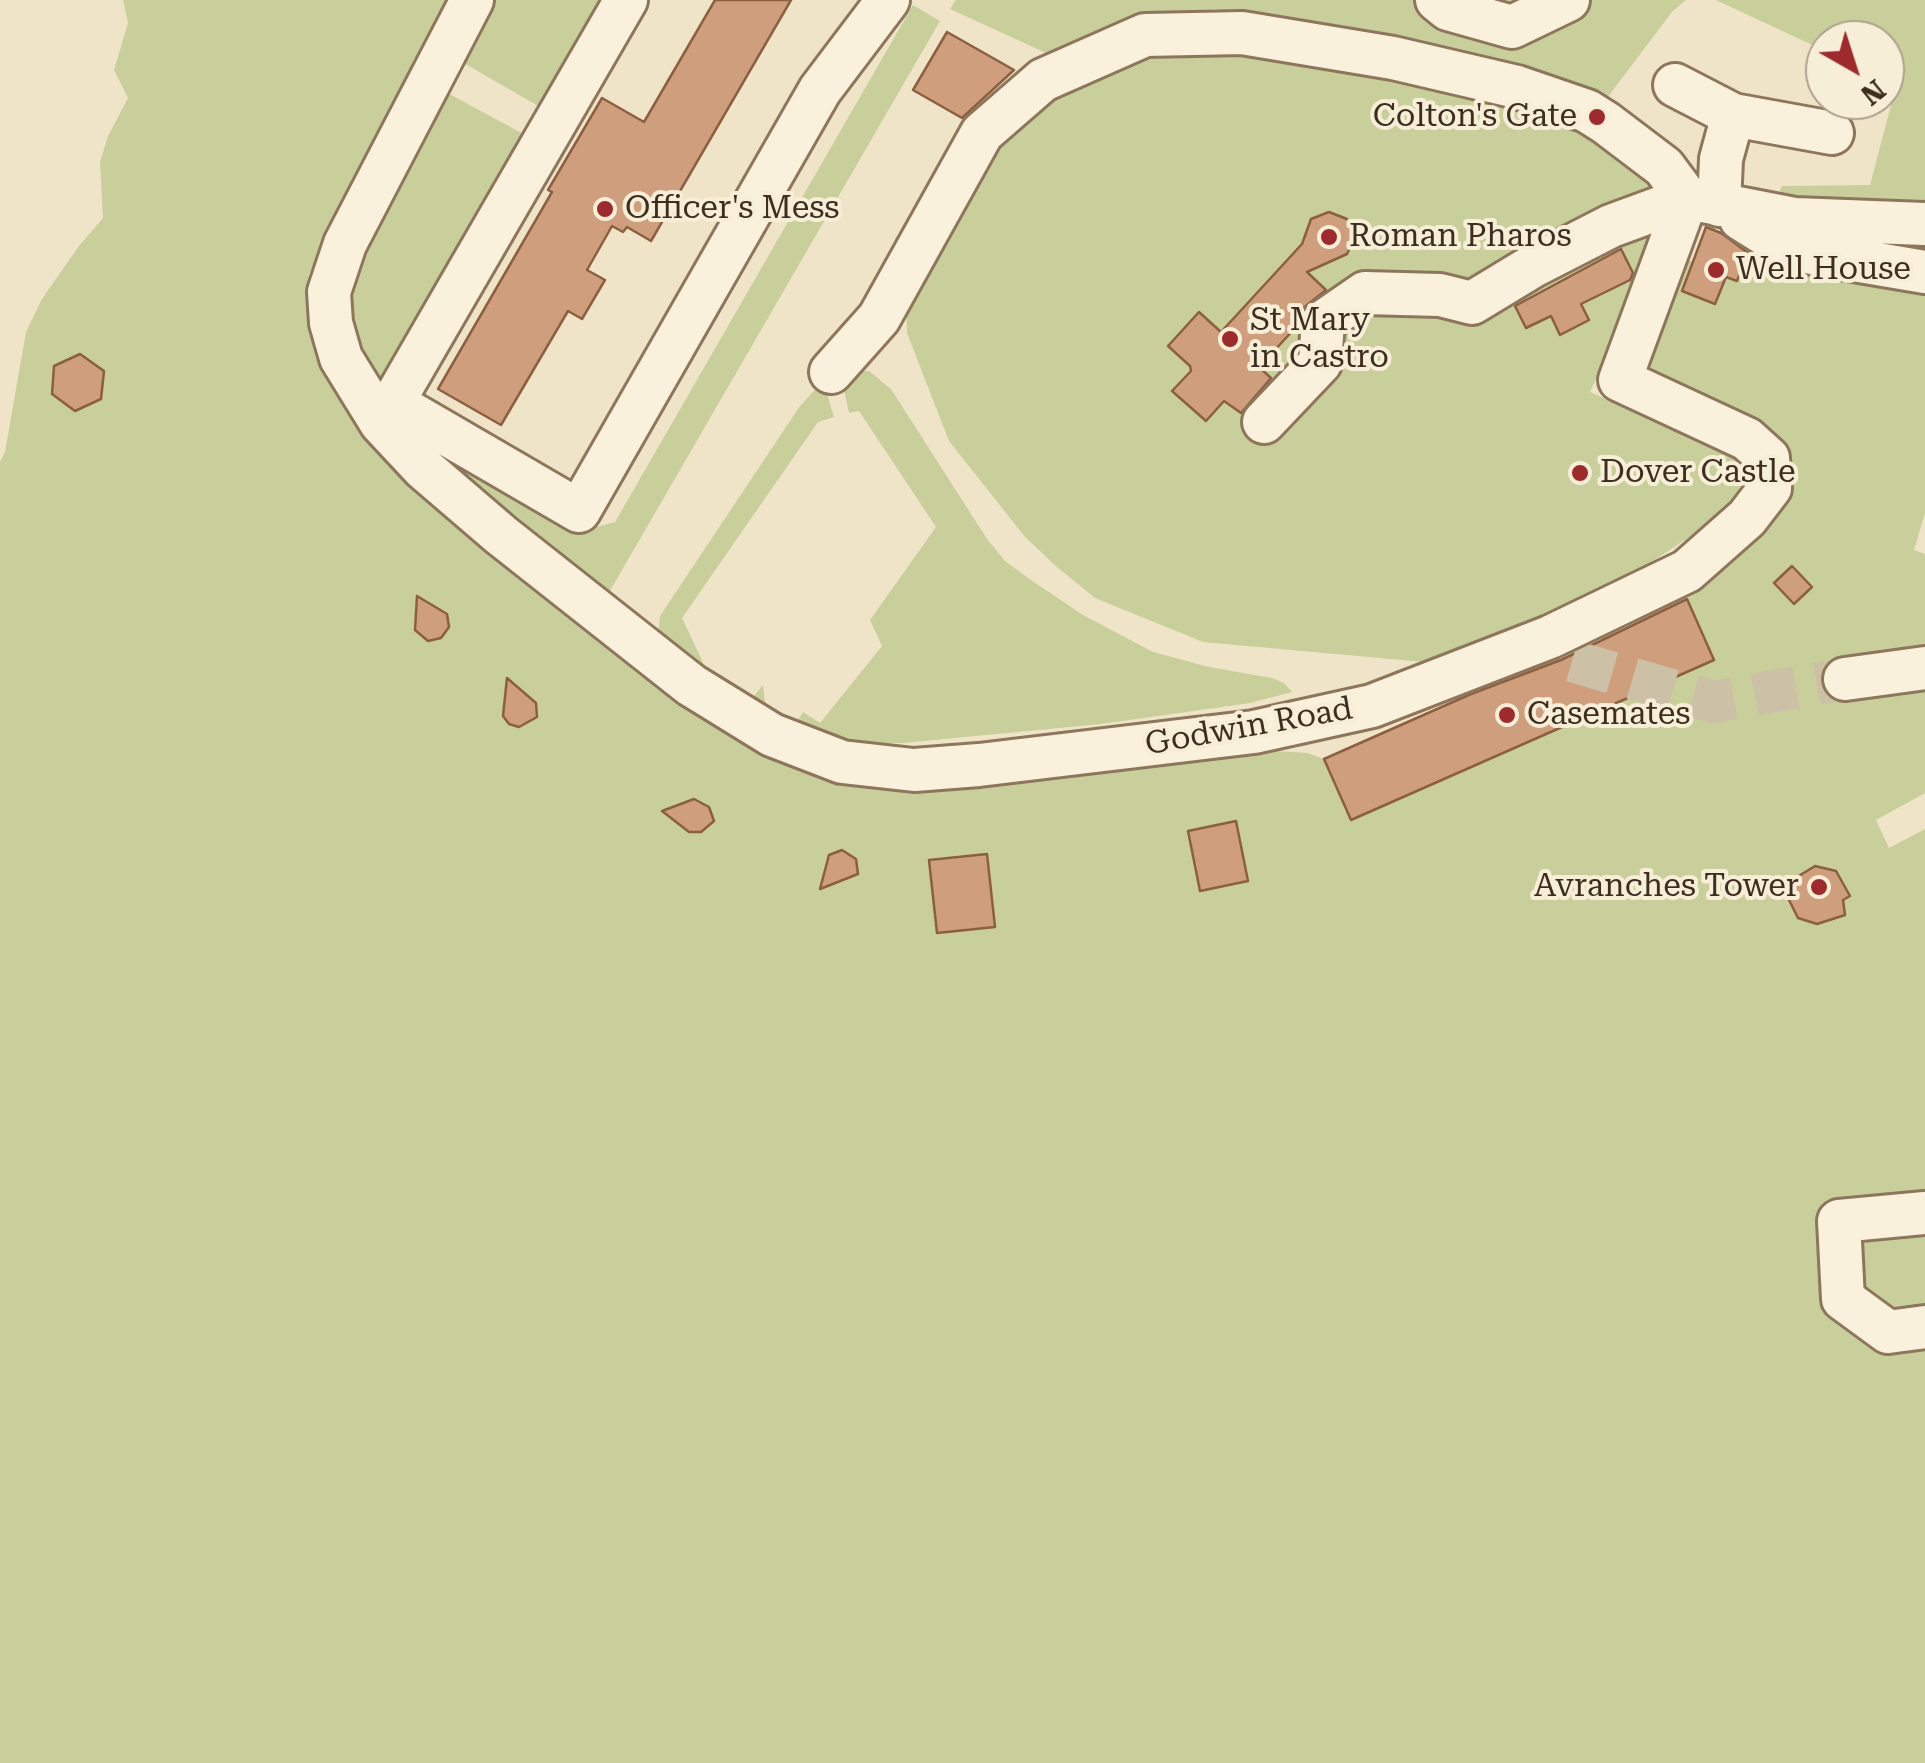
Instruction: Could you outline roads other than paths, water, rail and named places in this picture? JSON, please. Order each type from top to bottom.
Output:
[{"type":"lane","name":"Godwin Road","points":[[472,0],[346,244],[329,292],[331,323],[341,358],[388,413],[424,468],[501,535],[691,685],[772,734],[842,762],[914,770],[1254,732],[1372,706],[1561,649],[1688,570],[1747,518],[1770,488],[1768,458],[1747,439],[1620,380],[1703,202]]},
{"type":"lane","points":[[626,0],[388,413],[578,510],[820,90],[888,0]]},
{"type":"lane","points":[[1438,0],[1448,9],[1512,27],[1568,0]]},
{"type":"lane","points":[[831,372],[878,318],[982,133],[1042,80],[1145,35],[1242,33],[1393,58],[1518,88],[1587,111],[1664,166],[1703,202],[1790,248],[1925,272]]},
{"type":"lane","points":[[1675,85],[1733,116],[1832,133]]},
{"type":"lane","points":[[1703,202],[1721,160],[1733,116]]},
{"type":"lane","points":[[1264,422],[1320,363],[1322,322],[1366,293],[1440,295],[1472,304],[1533,266],[1611,226],[1703,202],[1795,219],[1925,224]]},
{"type":"lane","points":[[1845,679],[1925,668]]},
{"type":"lane","points":[[1925,1213],[1839,1221],[1843,1300],[1888,1332],[1925,1327]]},
{"type":"tunnel","points":[[1572,661],[1713,702],[1845,679]]},
{"type":"place","name":"Colton's Gate","points":[[1597,117]]},
{"type":"place","name":"Officer's Mess","points":[[605,209]]},
{"type":"place","name":"Roman Pharos","points":[[1329,237]]},
{"type":"place","name":"Well House","points":[[1716,270]]},
{"type":"place","name":"St Mary in Castro","points":[[1230,339]]},
{"type":"place","name":"Dover Castle","points":[[1580,473]]},
{"type":"place","name":"Casemates","points":[[1507,715]]},
{"type":"place","name":"Avranches Tower","points":[[1819,887]]}]
